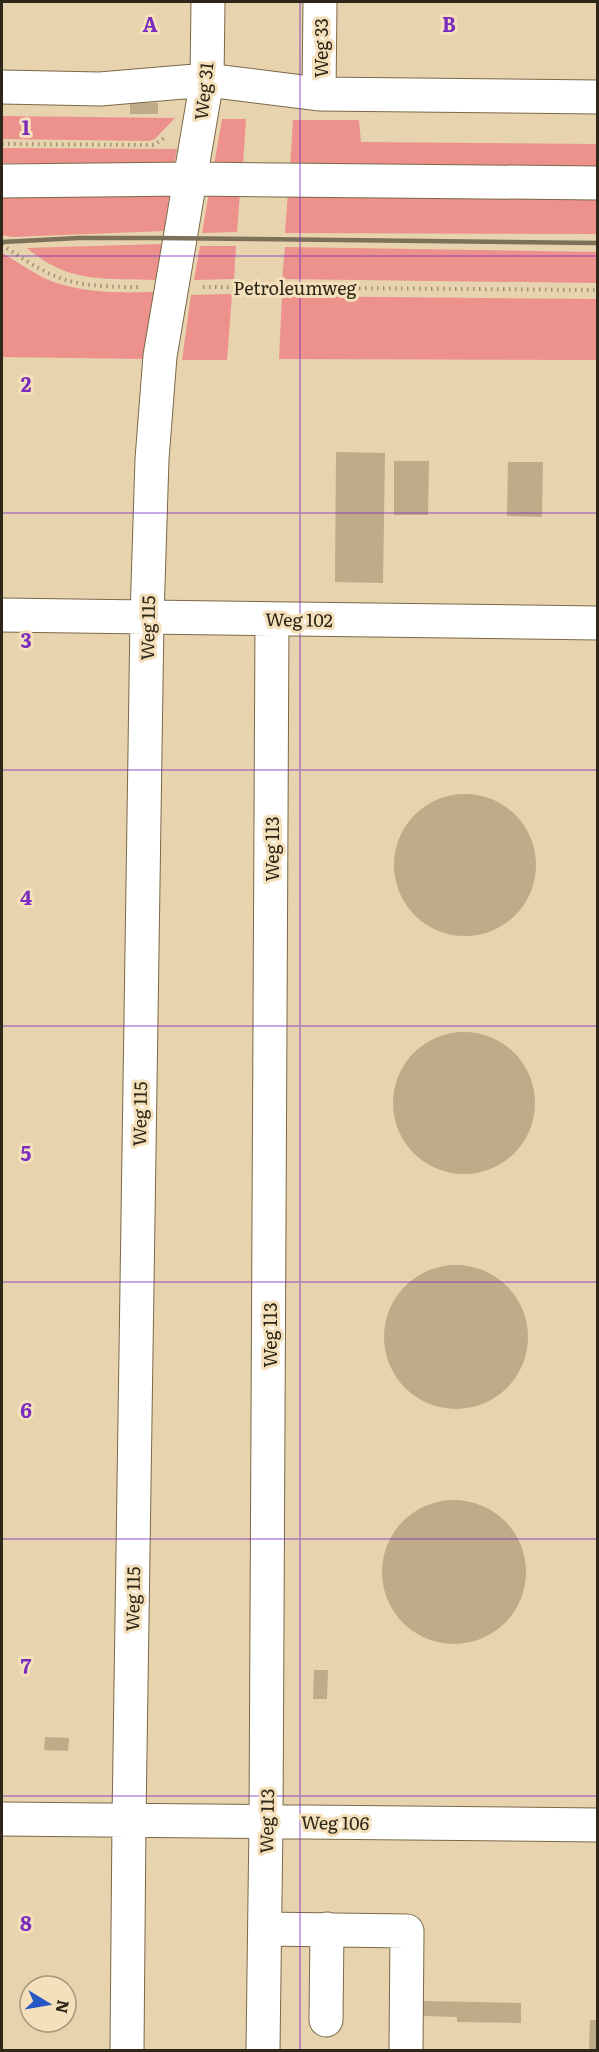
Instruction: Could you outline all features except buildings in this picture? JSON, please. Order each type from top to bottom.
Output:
[{"type":"street","name":"Weg 31","points":[[190,179],[207,80],[208,2]]},
{"type":"street","name":"Weg 33","points":[[320,2],[320,94]]},
{"type":"street","points":[[2,87],[100,89],[207,80],[320,94],[597,97]]},
{"type":"street","points":[[2,181],[190,179],[597,183]]},
{"type":"street","name":"Weg 115","points":[[127,2050],[147,617],[152,459],[160,356],[190,179]]},
{"type":"street","name":"Weg 102","points":[[2,615],[597,623]]},
{"type":"street","name":"Weg 113","points":[[263,2050],[272,619]]},
{"type":"street","name":"Weg 106","points":[[2,1819],[597,1825]]},
{"type":"street","points":[[265,1929],[407,1930],[406,2050]]},
{"type":"street","points":[[326,2020],[327,1929]]},
{"type":"path","points":[[2,144],[154,145],[168,136]]},
{"type":"path","name":"Petroleumweg","points":[[2,245],[48,273],[63,279],[97,285],[597,290]]},
{"type":"shaded area","points":[[2,116],[175,118],[155,139],[149,141],[2,139]]},
{"type":"shaded area","points":[[222,119],[246,119],[243,166],[214,165]]},
{"type":"shaded area","points":[[293,120],[359,120],[361,142],[597,144],[597,169],[290,168]]},
{"type":"shaded area","points":[[2,148],[177,149],[174,166],[2,163]]},
{"type":"shaded area","points":[[2,191],[170,192],[164,231],[12,237],[2,235]]},
{"type":"shaded area","points":[[209,193],[240,193],[237,232],[202,233]]},
{"type":"shaded area","points":[[288,193],[597,198],[597,234],[285,233]]},
{"type":"shaded area","points":[[162,244],[156,280],[88,277],[58,268],[42,260],[27,248]]},
{"type":"shaded area","points":[[200,246],[236,246],[234,279],[194,280]]},
{"type":"shaded area","points":[[285,247],[597,252],[597,283],[282,279]]},
{"type":"shaded area","points":[[2,253],[38,275],[63,285],[102,291],[154,292],[143,359],[2,357]]},
{"type":"shaded area","points":[[232,294],[227,360],[182,360],[191,295]]},
{"type":"shaded area","points":[[282,296],[597,299],[597,360],[279,359]]},
{"type":"railway","points":[[2,242],[79,238],[157,238],[598,243]]}]
